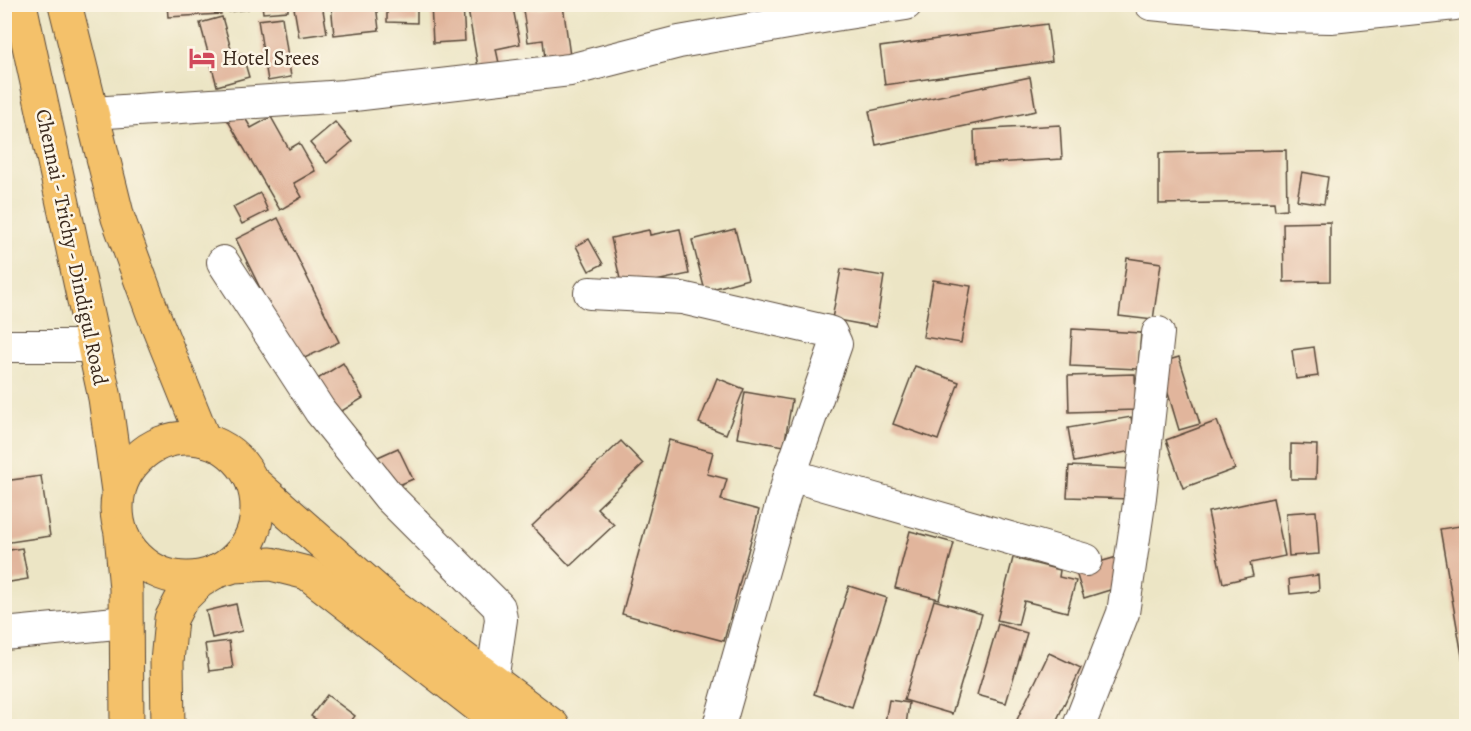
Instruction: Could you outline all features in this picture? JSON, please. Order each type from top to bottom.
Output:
[{"type":"main road","name":"Chennai - Trichy - Dindigul Road","points":[[20,4],[105,398],[118,491],[116,513],[121,534],[126,622],[127,726]]},
{"type":"main road","points":[[65,4],[118,218],[204,440]]},
{"type":"main road","name":"Chennai - Trichy - Dindigul Road","points":[[118,491],[127,471],[141,454],[160,442],[182,438],[204,440],[225,448],[241,462],[252,481],[257,502],[255,524],[247,544],[233,560],[199,582],[181,600],[171,619],[167,662],[168,726]]},
{"type":"main road","points":[[252,481],[394,606],[491,711]]},
{"type":"main road","name":"Chennai - Trichy - Dindigul Road","points":[[121,534],[133,553],[150,568],[171,576],[193,577],[215,572]]},
{"type":"main road","points":[[215,572],[234,567],[271,564],[307,573],[491,711],[553,726]]},
{"type":"street","points":[[93,112],[345,96],[570,70],[679,42],[906,4]]},
{"type":"street","points":[[1151,4],[1278,16],[1331,18],[1455,4]]},
{"type":"street","points":[[223,262],[320,411],[388,497],[499,607],[501,619],[491,711]]},
{"type":"street","points":[[590,293],[682,298],[831,333],[835,342],[835,348],[790,475],[719,726]]},
{"type":"street","points":[[1079,726],[1123,613],[1140,497],[1158,333]]},
{"type":"street","points":[[4,346],[93,346]]},
{"type":"street","points":[[790,475],[1086,560]]},
{"type":"street","points":[[4,634],[126,622]]},
{"type":"building","points":[[167,4],[220,4],[221,14],[168,17]]},
{"type":"building","points":[[228,4],[248,4],[248,9],[229,12]]},
{"type":"building","points":[[262,4],[288,4],[288,11],[263,13]]},
{"type":"building","points":[[322,4],[327,33],[299,37],[294,8]]},
{"type":"building","points":[[331,4],[376,4],[379,30],[334,35]]},
{"type":"building","points":[[387,4],[417,4],[417,23],[387,22]]},
{"type":"building","points":[[431,4],[463,4],[465,41],[433,43]]},
{"type":"building","points":[[467,4],[526,4],[513,8],[520,44],[496,49],[499,63],[478,67]]},
{"type":"building","points":[[563,5],[570,56],[545,59],[543,40],[528,42],[523,10]]},
{"type":"building","points":[[222,17],[233,56],[242,53],[249,77],[217,86],[200,23]]},
{"type":"building","points":[[282,17],[291,77],[268,81],[258,20]]},
{"type":"building","points":[[1047,24],[1052,61],[885,85],[880,47]]},
{"type":"building","points":[[1030,77],[1036,111],[876,145],[869,111]]},
{"type":"building","points":[[242,113],[251,128],[271,117],[289,149],[299,143],[315,171],[294,183],[302,197],[280,210],[228,121]]},
{"type":"building","points":[[335,122],[352,142],[327,163],[310,143]]},
{"type":"building","points":[[1060,125],[1062,159],[975,164],[974,130]]},
{"type":"building","points":[[1286,150],[1287,209],[1275,210],[1274,202],[1159,204],[1159,153]]},
{"type":"building","points":[[1302,172],[1328,177],[1324,204],[1297,200]]},
{"type":"building","points":[[260,193],[268,211],[242,224],[233,207]]},
{"type":"building","points":[[278,218],[339,342],[296,362],[236,239]]},
{"type":"building","points":[[1330,222],[1330,281],[1284,282],[1283,223]]},
{"type":"building","points":[[680,229],[689,274],[622,288],[611,238],[649,230],[650,235]]},
{"type":"building","points":[[735,229],[748,279],[705,291],[692,240]]},
{"type":"building","points":[[589,239],[603,264],[589,271],[576,246]]},
{"type":"building","points":[[1127,258],[1161,263],[1153,320],[1119,316]]},
{"type":"building","points":[[841,269],[884,276],[876,327],[832,319]]},
{"type":"building","points":[[933,280],[971,286],[961,343],[923,337]]},
{"type":"building","points":[[1072,329],[1141,333],[1138,369],[1070,366]]},
{"type":"building","points":[[1314,347],[1318,376],[1296,379],[1292,350]]},
{"type":"building","points":[[1179,357],[1200,424],[1179,430],[1159,363]]},
{"type":"building","points":[[343,363],[363,398],[337,414],[316,380]]},
{"type":"building","points":[[915,366],[959,382],[938,440],[893,424]]},
{"type":"building","points":[[1135,374],[1136,410],[1069,412],[1068,376]]},
{"type":"building","points":[[717,378],[744,389],[726,434],[699,423]]},
{"type":"building","points":[[745,392],[792,400],[784,446],[737,438]]},
{"type":"building","points":[[1131,417],[1137,450],[1074,462],[1068,428]]},
{"type":"building","points":[[1217,421],[1235,469],[1183,488],[1166,440]]},
{"type":"building","points":[[669,440],[713,452],[707,474],[727,479],[721,500],[759,510],[724,641],[622,614]]},
{"type":"building","points":[[621,441],[643,464],[597,508],[614,525],[570,566],[532,526]]},
{"type":"building","points":[[1291,444],[1317,445],[1316,479],[1291,479]]},
{"type":"building","points":[[398,448],[413,479],[392,488],[378,457]]},
{"type":"building","points":[[1069,466],[1132,469],[1131,499],[1067,497]]},
{"type":"building","points":[[41,476],[50,536],[4,543],[4,481]]},
{"type":"building","points":[[1273,498],[1285,556],[1250,563],[1253,576],[1223,583],[1208,512]]},
{"type":"building","points":[[1316,511],[1319,554],[1289,556],[1286,513]]},
{"type":"building","points":[[1466,525],[1466,673],[1465,673],[1440,529]]},
{"type":"building","points":[[910,531],[954,543],[939,599],[895,588]]},
{"type":"building","points":[[22,548],[28,579],[4,583],[4,551]]},
{"type":"building","points":[[1117,557],[1126,585],[1084,598],[1075,569]]},
{"type":"building","points":[[1013,558],[1060,570],[1059,577],[1076,581],[1067,612],[1024,601],[1018,625],[997,620]]},
{"type":"building","points":[[1318,575],[1319,591],[1290,594],[1289,579]]},
{"type":"building","points":[[849,586],[887,598],[852,707],[814,694]]},
{"type":"building","points":[[934,600],[982,614],[952,714],[904,700]]},
{"type":"building","points":[[236,604],[242,631],[212,638],[206,611]]},
{"type":"building","points":[[998,624],[1027,633],[1006,703],[977,695]]},
{"type":"building","points":[[229,641],[233,668],[209,671],[205,644]]},
{"type":"building","points":[[1049,653],[1081,668],[1054,726],[1014,726]]},
{"type":"building","points":[[327,695],[355,716],[347,726],[326,726],[311,716]]},
{"type":"building","points":[[889,700],[909,703],[906,725],[885,722]]},
{"type":"place","name":"Hotel Srees","points":[[202,58]]}]
